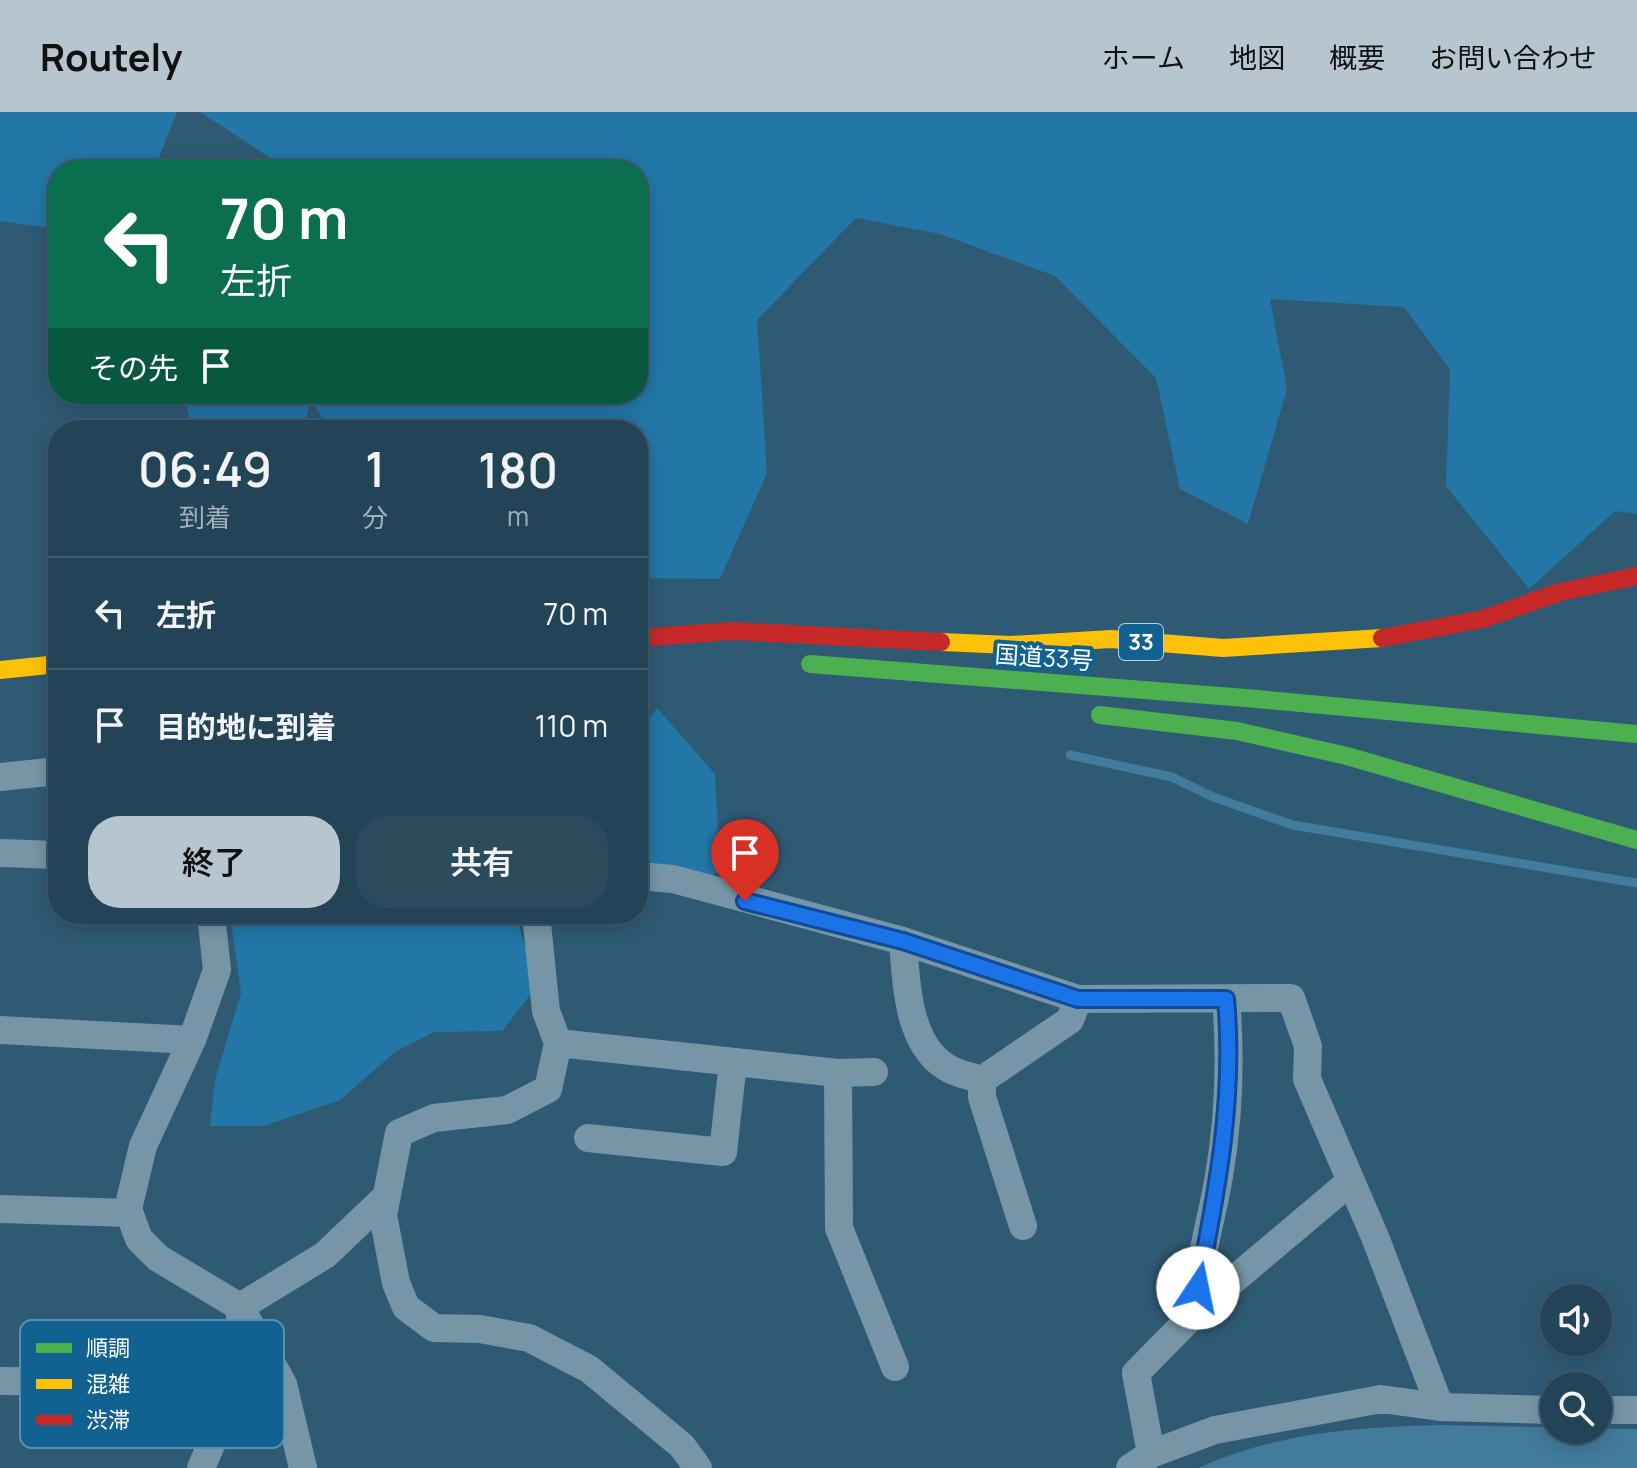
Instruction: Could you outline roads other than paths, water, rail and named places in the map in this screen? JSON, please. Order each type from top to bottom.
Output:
[{"type":"highway","name":"33","points":[[648,637],[732,631],[1010,645],[1111,639],[1223,648],[1384,638],[1483,619],[1560,592],[1637,576]]},
{"type":"highway","points":[[648,651],[686,654]]},
{"type":"highway","name":"国道33号","points":[[797,663],[1246,698],[1637,734]]},
{"type":"highway","points":[[0,670],[48,665]]},
{"type":"highway","name":"33","points":[[972,677],[1042,700]]},
{"type":"highway","points":[[1084,713],[1237,731],[1502,798],[1637,840]]},
{"type":"street","points":[[0,777],[48,772]]},
{"type":"street","points":[[0,853],[48,855]]},
{"type":"street","points":[[648,877],[673,879],[769,908],[903,941],[1078,999],[1291,998],[1308,1046],[1307,1079],[1351,1181],[1440,1407]]},
{"type":"street","points":[[212,924],[217,970],[192,1040],[143,1146],[129,1213],[139,1239],[158,1258],[240,1307],[247,1320]]},
{"type":"street","points":[[537,924],[546,1011],[558,1043],[548,1089],[507,1110],[434,1118],[399,1133],[383,1215],[396,1283],[406,1307],[434,1328],[480,1329],[529,1338],[589,1369],[673,1437],[698,1468]]},
{"type":"street","points":[[903,941],[906,992],[923,1042],[945,1067],[982,1080]]},
{"type":"street","points":[[982,1080],[1070,1020],[1078,999]]},
{"type":"street","points":[[1199,1309],[1198,1288],[1220,1174],[1231,1056],[1226,999]]},
{"type":"street","points":[[0,1030],[192,1040]]},
{"type":"street","points":[[558,1043],[838,1073],[874,1072]]},
{"type":"street","points":[[588,1138],[723,1152],[733,1062]]},
{"type":"street","points":[[838,1073],[839,1228],[895,1367]]},
{"type":"street","points":[[982,1080],[982,1097],[1023,1226]]},
{"type":"street","points":[[1351,1181],[1199,1309],[1136,1373],[1141,1461],[1215,1430],[1284,1414],[1381,1399],[1440,1407],[1540,1410]]},
{"type":"street","points":[[240,1307],[325,1255],[387,1196]]},
{"type":"street","points":[[0,1209],[129,1213]]},
{"type":"street","points":[[240,1307],[241,1320]]},
{"type":"street","points":[[0,1381],[20,1381]]},
{"type":"street","points":[[284,1388],[303,1468]]},
{"type":"street","points":[[1612,1410],[1637,1410]]},
{"type":"street","points":[[201,1468],[210,1448]]},
{"type":"waterway","points":[[1070,755],[1172,777],[1213,797],[1293,825],[1637,883]]}]
